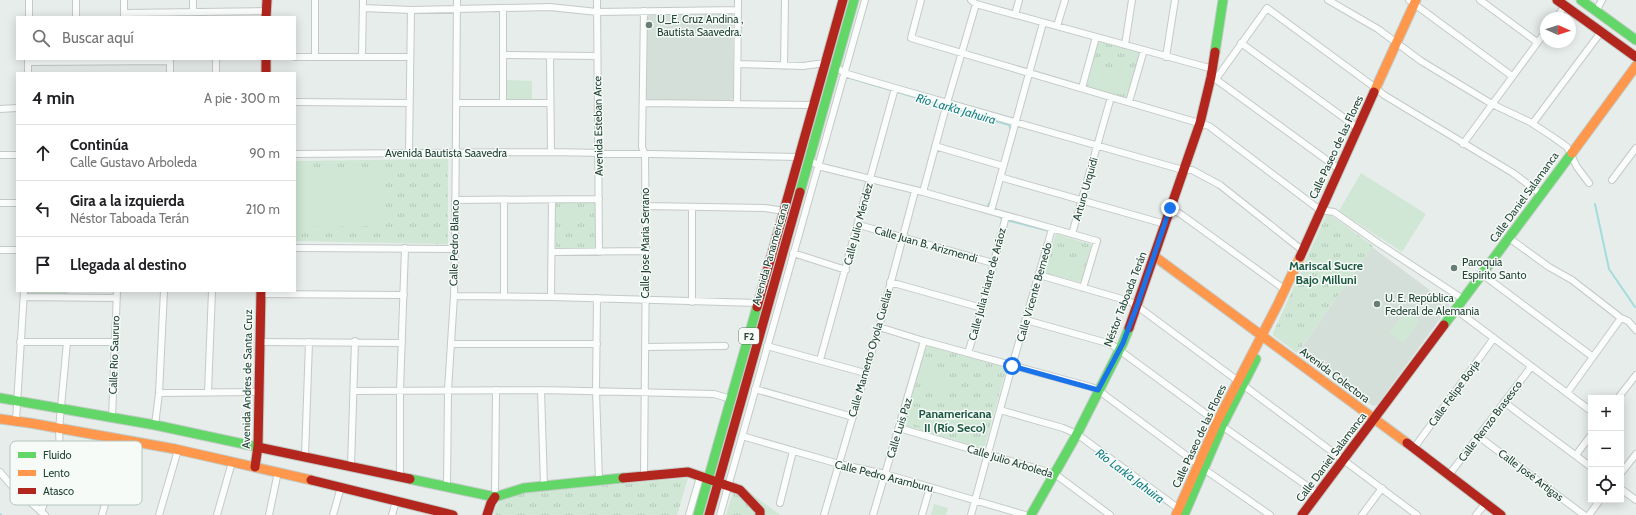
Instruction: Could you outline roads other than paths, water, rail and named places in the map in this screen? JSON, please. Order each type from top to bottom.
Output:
[{"type":"main road","points":[[266,14],[267,0]]},
{"type":"main road","name":"Avenida Panamericana","points":[[698,515],[704,478],[731,399],[843,0]]},
{"type":"main road","name":"Avenida Panamericana","points":[[709,515],[854,0]]},
{"type":"main road","name":"Néstor Taboada Terán","points":[[1031,515],[1077,434],[1119,349],[1137,306],[1200,123],[1214,75],[1223,0]]},
{"type":"main road","points":[[1581,0],[1636,40]]},
{"type":"main road","name":"Calle Paseo de las Flores","points":[[1182,513],[1220,424],[1264,338],[1284,289],[1377,89],[1397,44],[1413,1]]},
{"type":"main road","points":[[1561,3],[1636,57]]},
{"type":"main road","points":[[266,60],[266,72]]},
{"type":"main road","name":"Calle Daniel Salamanca","points":[[1302,515],[1375,419],[1636,66]]},
{"type":"main road","name":"Avenida Colectora","points":[[1154,256],[1414,448],[1501,515]]},
{"type":"main road","name":"Avenida Andres de Santa Cruz","points":[[255,467],[258,446],[261,292]]},
{"type":"main road","points":[[0,398],[155,425],[495,497],[524,488],[688,472],[740,490],[760,511],[760,515]]},
{"type":"main road","points":[[0,420],[16,420],[59,429],[137,441]]},
{"type":"main road","points":[[142,442],[278,472],[453,515]]},
{"type":"main road","points":[[487,515],[491,503],[495,497]]},
{"type":"street","points":[[29,0],[29,16]]},
{"type":"street","points":[[76,0],[76,16]]},
{"type":"street","points":[[124,0],[124,15],[171,15],[193,12],[215,14],[266,14]]},
{"type":"street","points":[[193,0],[193,12]]},
{"type":"street","points":[[315,57],[316,0]]},
{"type":"street","points":[[362,57],[363,0]]},
{"type":"street","name":"Calle Pedro Blanco","points":[[447,487],[448,390],[454,296],[455,249],[457,0]]},
{"type":"street","points":[[550,0],[550,7]]},
{"type":"street","name":"Avenida Esteban Arce","points":[[597,0],[599,252]]},
{"type":"street","points":[[737,104],[738,0]]},
{"type":"street","points":[[784,66],[785,0]]},
{"type":"street","name":"Avenida Panamericana","points":[[720,515],[865,0]]},
{"type":"street","points":[[921,0],[910,38],[1209,126],[1320,210],[1334,212],[1463,299]]},
{"type":"street","points":[[1014,15],[1019,0]]},
{"type":"street","points":[[1057,26],[1064,0]]},
{"type":"street","points":[[1125,45],[1132,0]]},
{"type":"street","points":[[1166,57],[1175,0]]},
{"type":"street","points":[[1328,0],[1372,26],[1421,62],[1492,104],[1533,123],[1561,142],[1571,153],[1577,167],[1589,182]]},
{"type":"street","points":[[1480,0],[1537,42]]},
{"type":"street","points":[[1596,11],[1602,0]]},
{"type":"street","points":[[1413,1],[1512,76]]},
{"type":"street","points":[[923,192],[974,2],[1014,15],[1144,50],[1214,75],[1339,169]]},
{"type":"street","points":[[363,8],[411,10],[550,7],[597,12],[738,10]]},
{"type":"street","points":[[1214,75],[1242,43],[1267,8],[1384,95],[1513,173],[1541,194]]},
{"type":"street","points":[[503,9],[503,102]]},
{"type":"street","points":[[409,153],[411,10]]},
{"type":"street","name":"Calle Jose Maria Serrano","points":[[644,11],[642,147],[645,155],[646,206],[644,476]]},
{"type":"street","points":[[991,212],[1043,23]]},
{"type":"street","points":[[1533,123],[1601,32]]},
{"type":"street","points":[[1082,88],[1096,37]]},
{"type":"street","points":[[1463,144],[1540,38]]},
{"type":"street","points":[[1242,43],[1358,128]]},
{"type":"street","points":[[1129,102],[1144,50]]},
{"type":"street","points":[[504,55],[597,56]]},
{"type":"street","points":[[550,56],[551,152]]},
{"type":"street","points":[[296,57],[410,57]]},
{"type":"street","points":[[28,72],[28,60],[170,60],[170,72]]},
{"type":"street","points":[[216,60],[216,72]]},
{"type":"street","points":[[737,64],[802,66],[826,63],[836,66],[844,73],[895,88],[1183,170],[1192,170],[1220,186],[1302,250]]},
{"type":"street","name":"Calle Julio Méndez","points":[[820,360],[895,88]]},
{"type":"street","name":"Arturo Urquidi","points":[[1083,288],[1097,241],[1072,234],[1111,97]]},
{"type":"street","points":[[296,102],[409,103]]},
{"type":"street","points":[[456,103],[550,103]]},
{"type":"street","points":[[643,103],[814,105]]},
{"type":"street","points":[[0,109],[16,108]]},
{"type":"street","points":[[935,146],[1003,166]]},
{"type":"street","points":[[1612,180],[1636,148]]},
{"type":"street","name":"Avenida Bautista Saavedra","points":[[296,154],[551,152],[645,155],[799,156],[809,158]]},
{"type":"street","points":[[0,155],[16,155]]},
{"type":"street","points":[[809,158],[818,166],[923,192],[1052,229]]},
{"type":"street","points":[[1000,177],[1165,224]]},
{"type":"street","name":"Calle Mamerto Oyola Cuellar","points":[[824,515],[879,327],[915,191]]},
{"type":"street","points":[[455,200],[599,199]]},
{"type":"street","points":[[504,200],[504,296]]},
{"type":"street","points":[[551,296],[552,200]]},
{"type":"street","points":[[0,203],[16,203]]},
{"type":"street","points":[[646,206],[765,208],[784,211]]},
{"type":"street","points":[[692,207],[692,302]]},
{"type":"street","points":[[1170,208],[1284,289]]},
{"type":"street","name":"Calle Julia Iriarte de Aráoz","points":[[968,353],[982,308],[1006,216]]},
{"type":"street","name":"Calle Juan B. Arizmendi","points":[[858,225],[903,236],[993,263]]},
{"type":"street","name":"Calle Vicente Bernedo","points":[[971,515],[1052,229],[1072,234]]},
{"type":"street","points":[[1508,238],[1549,267],[1572,280],[1620,318],[1628,321],[1636,330]]},
{"type":"street","points":[[296,248],[455,249]]},
{"type":"street","points":[[400,477],[400,391],[405,248]]},
{"type":"street","points":[[0,250],[16,250]]},
{"type":"street","points":[[552,252],[646,251]]},
{"type":"street","points":[[793,253],[846,270]]},
{"type":"street","points":[[1482,274],[1593,357]]},
{"type":"street","points":[[1039,275],[1129,301],[1137,306],[1417,515]]},
{"type":"street","points":[[890,282],[982,308]]},
{"type":"street","points":[[155,425],[159,393],[164,292]]},
{"type":"street","points":[[208,392],[212,292]]},
{"type":"street","points":[[261,292],[404,295]]},
{"type":"street","points":[[16,420],[24,294],[116,294]]},
{"type":"street","name":"Calle Rio Saururo","points":[[112,418],[116,294]]},
{"type":"street","points":[[454,296],[551,296],[692,302],[758,303]]},
{"type":"street","points":[[597,298],[596,391],[599,481]]},
{"type":"street","points":[[1455,310],[1588,409]]},
{"type":"street","points":[[1567,393],[1620,318]]},
{"type":"street","points":[[1026,320],[1111,344],[1220,424],[1318,493]]},
{"type":"street","points":[[879,327],[1098,390],[1270,515]]},
{"type":"street","name":"Calle Felipe Borja","points":[[1414,448],[1494,338]]},
{"type":"street","points":[[260,342],[355,341],[402,343]]},
{"type":"street","points":[[351,466],[355,341]]},
{"type":"street","name":"Calle Luis Paz","points":[[873,515],[924,341]]},
{"type":"street","points":[[20,342],[115,342]]},
{"type":"street","points":[[59,441],[59,429],[67,342]]},
{"type":"street","points":[[305,456],[309,342]]},
{"type":"street","points":[[451,344],[597,344]]},
{"type":"street","points":[[645,347],[725,346]]},
{"type":"street","points":[[767,346],[865,373]]},
{"type":"street","name":"Calle Renzo Brasesco","points":[[1449,475],[1531,367]]},
{"type":"street","points":[[1620,395],[1636,375]]},
{"type":"street","points":[[755,389],[852,417]]},
{"type":"street","points":[[495,497],[496,390]]},
{"type":"street","points":[[354,391],[541,390],[645,392],[714,394],[731,399]]},
{"type":"street","points":[[541,390],[544,486]]},
{"type":"street","points":[[159,393],[259,392]]},
{"type":"street","points":[[1504,402],[1588,465]]},
{"type":"street","points":[[1000,410],[1063,428],[1077,434],[1182,513]]},
{"type":"street","name":"Calle Julio Arboleda","points":[[899,428],[1055,474],[1110,515]]},
{"type":"street","name":"Calle Pedro Aramburu","points":[[742,436],[793,452],[885,474],[1025,515]]},
{"type":"street","name":"Calle José Artigas","points":[[1478,436],[1584,515]]},
{"type":"street","points":[[1576,455],[1588,439]]},
{"type":"street","points":[[159,515],[178,450]]},
{"type":"street","points":[[780,503],[793,452]]},
{"type":"street","points":[[1624,470],[1636,454]]},
{"type":"street","points":[[217,515],[232,462]]},
{"type":"street","points":[[0,472],[10,484]]},
{"type":"street","points":[[269,515],[278,472]]},
{"type":"street","name":"Avenida Panamericana","points":[[689,515],[704,478]]},
{"type":"street","points":[[333,515],[341,487]]},
{"type":"street","points":[[922,515],[930,487]]},
{"type":"street","points":[[1362,515],[1382,488]]},
{"type":"street","points":[[1624,491],[1636,500]]},
{"type":"street","points":[[392,515],[396,501]]},
{"type":"street","points":[[1476,515],[1486,503]]},
{"type":"street","points":[[1589,515],[1598,503]]},
{"type":"street","points":[[34,505],[43,513]]},
{"type":"street","points":[[102,515],[105,505]]},
{"type":"waterway","name":"Río Lark’a Jahuira","points":[[850,78],[1009,125],[1011,130]]},
{"type":"waterway","name":"Río Lark’a Jahuira","points":[[992,199],[988,205],[996,209],[997,212]]},
{"type":"waterway","name":"Río Lark’a Jahuira","points":[[1595,204],[1609,269],[1635,307]]},
{"type":"waterway","name":"Río Lark’a Jahuira","points":[[999,216],[1002,219],[1049,231]]},
{"type":"waterway","name":"Río Lark’a Jahuira","points":[[1114,465],[1168,505]]},
{"type":"place","name":"U_E. Cruz Andina , Bautista Saavedra.","points":[[649,25]]},
{"type":"place","name":"Paroquia Espirito Santo","points":[[1454,268]]},
{"type":"place","name":"U. E. República Federal de Alemania","points":[[1377,304]]},
{"type":"district","name":"Mariscal Sucre Bajo Milluni","points":[[1326,273]]},
{"type":"district","name":"Panamericana II (Río Seco)","points":[[955,421]]}]
